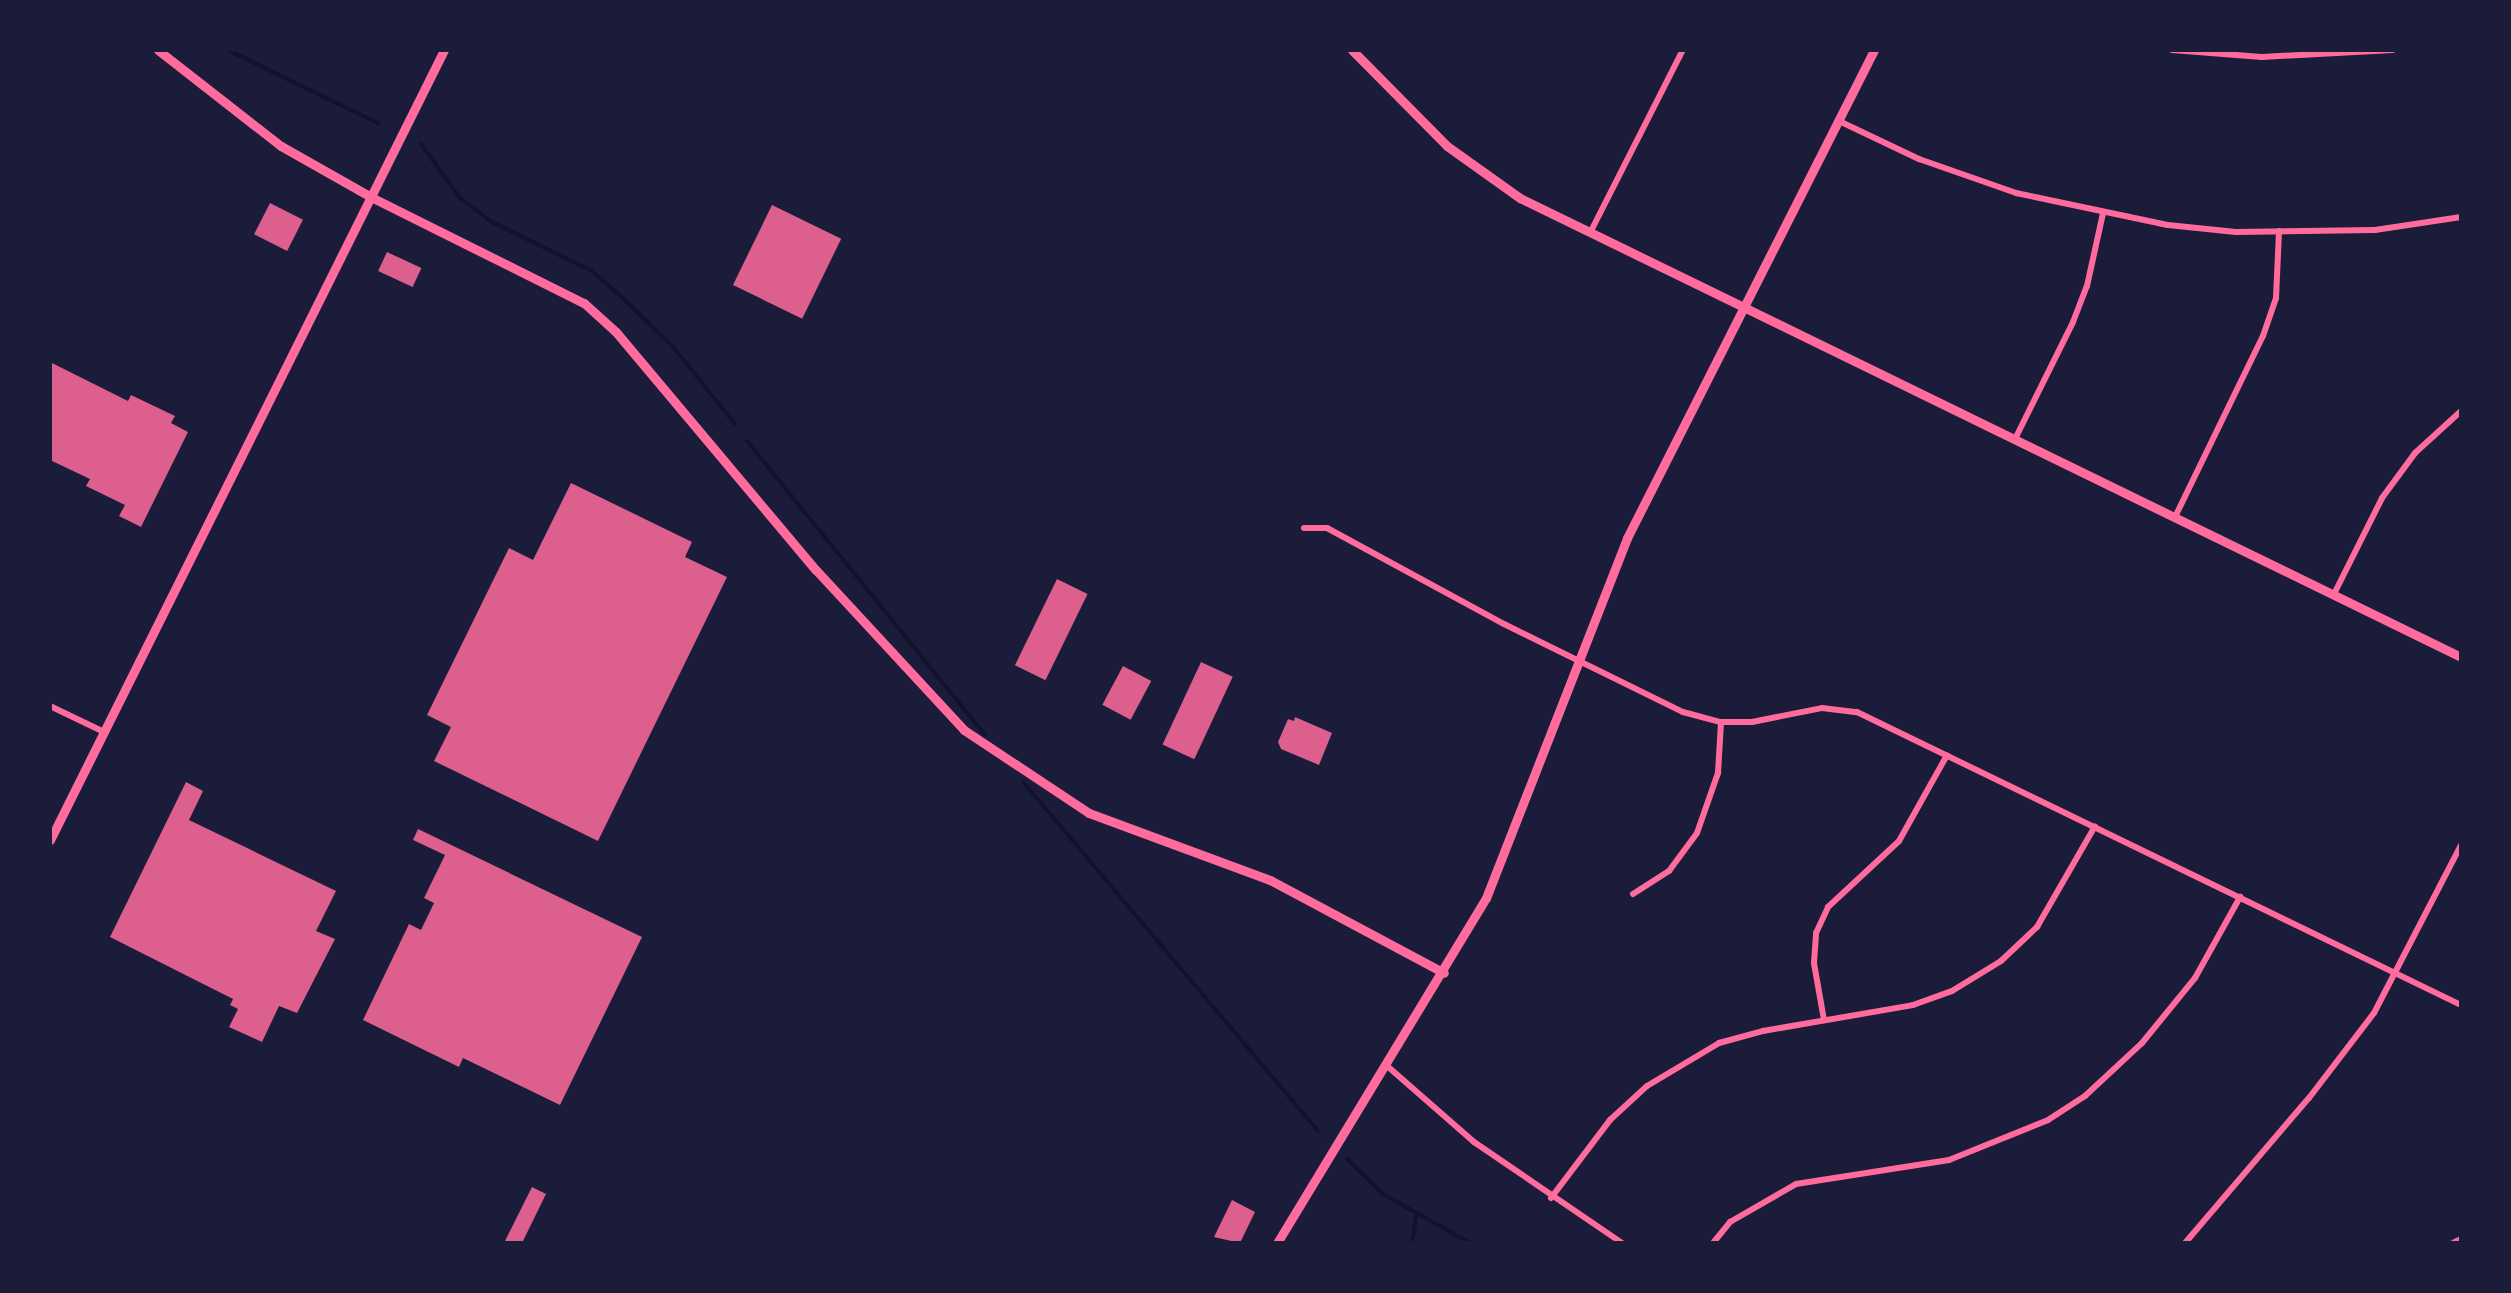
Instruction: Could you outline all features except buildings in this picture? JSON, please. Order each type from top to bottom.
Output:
[{"type":"street","points":[[158,50],[281,146],[584,303],[616,332],[816,570],[964,730],[1089,813],[1270,880],[1444,974]]},
{"type":"street","points":[[50,840],[444,50]]},
{"type":"street","points":[[1352,50],[1447,146],[1478,171],[1590,234],[2335,592],[2461,657]]},
{"type":"street","points":[[1590,234],[1683,50]]},
{"type":"street","points":[[1277,1243],[1444,974],[1499,871],[1628,538],[1874,50]]},
{"type":"street","points":[[2172,50],[2262,57],[2393,50]]},
{"type":"street","points":[[1839,121],[1919,159],[2000,188],[2168,225],[2280,232],[2375,230],[2461,218]]},
{"type":"street","points":[[2016,438],[2088,286],[2103,213]]},
{"type":"street","points":[[2176,516],[2263,336],[2276,298],[2280,232]]},
{"type":"street","points":[[2335,592],[2382,498],[2415,453],[2461,411]]},
{"type":"street","points":[[1304,528],[1327,528],[1683,712],[1721,722],[1752,722],[1822,708],[1845,709],[2461,1005]]},
{"type":"street","points":[[50,706],[104,732]]},
{"type":"street","points":[[1633,894],[1669,871],[1697,833],[1718,773],[1721,722]]},
{"type":"street","points":[[1824,1020],[1814,962],[1816,933],[1828,906],[1898,841],[1947,755]]},
{"type":"street","points":[[1551,1198],[1610,1120],[1647,1086],[1719,1044],[1824,1020],[1913,1006],[1952,991],[2002,961],[2037,928],[2095,826]]},
{"type":"street","points":[[2184,1243],[2309,1098],[2374,1014],[2461,844]]},
{"type":"street","points":[[1714,1243],[1730,1222],[1796,1184],[1949,1160],[2048,1120],[2085,1096],[2142,1043],[2196,978],[2240,897]]},
{"type":"street","points":[[1386,1066],[1474,1142],[1622,1243]]},
{"type":"street","points":[[2453,1243],[2461,1239]]},
{"type":"waterway","points":[[228,50],[378,123]]},
{"type":"waterway","points":[[421,144],[460,198],[492,222],[592,271],[625,300],[673,347],[735,424]]},
{"type":"waterway","points":[[747,441],[985,735]]},
{"type":"waterway","points":[[1024,783],[1318,1131]]},
{"type":"waterway","points":[[1347,1159],[1383,1194],[1470,1243]]},
{"type":"waterway","points":[[1412,1243],[1417,1213]]}]
